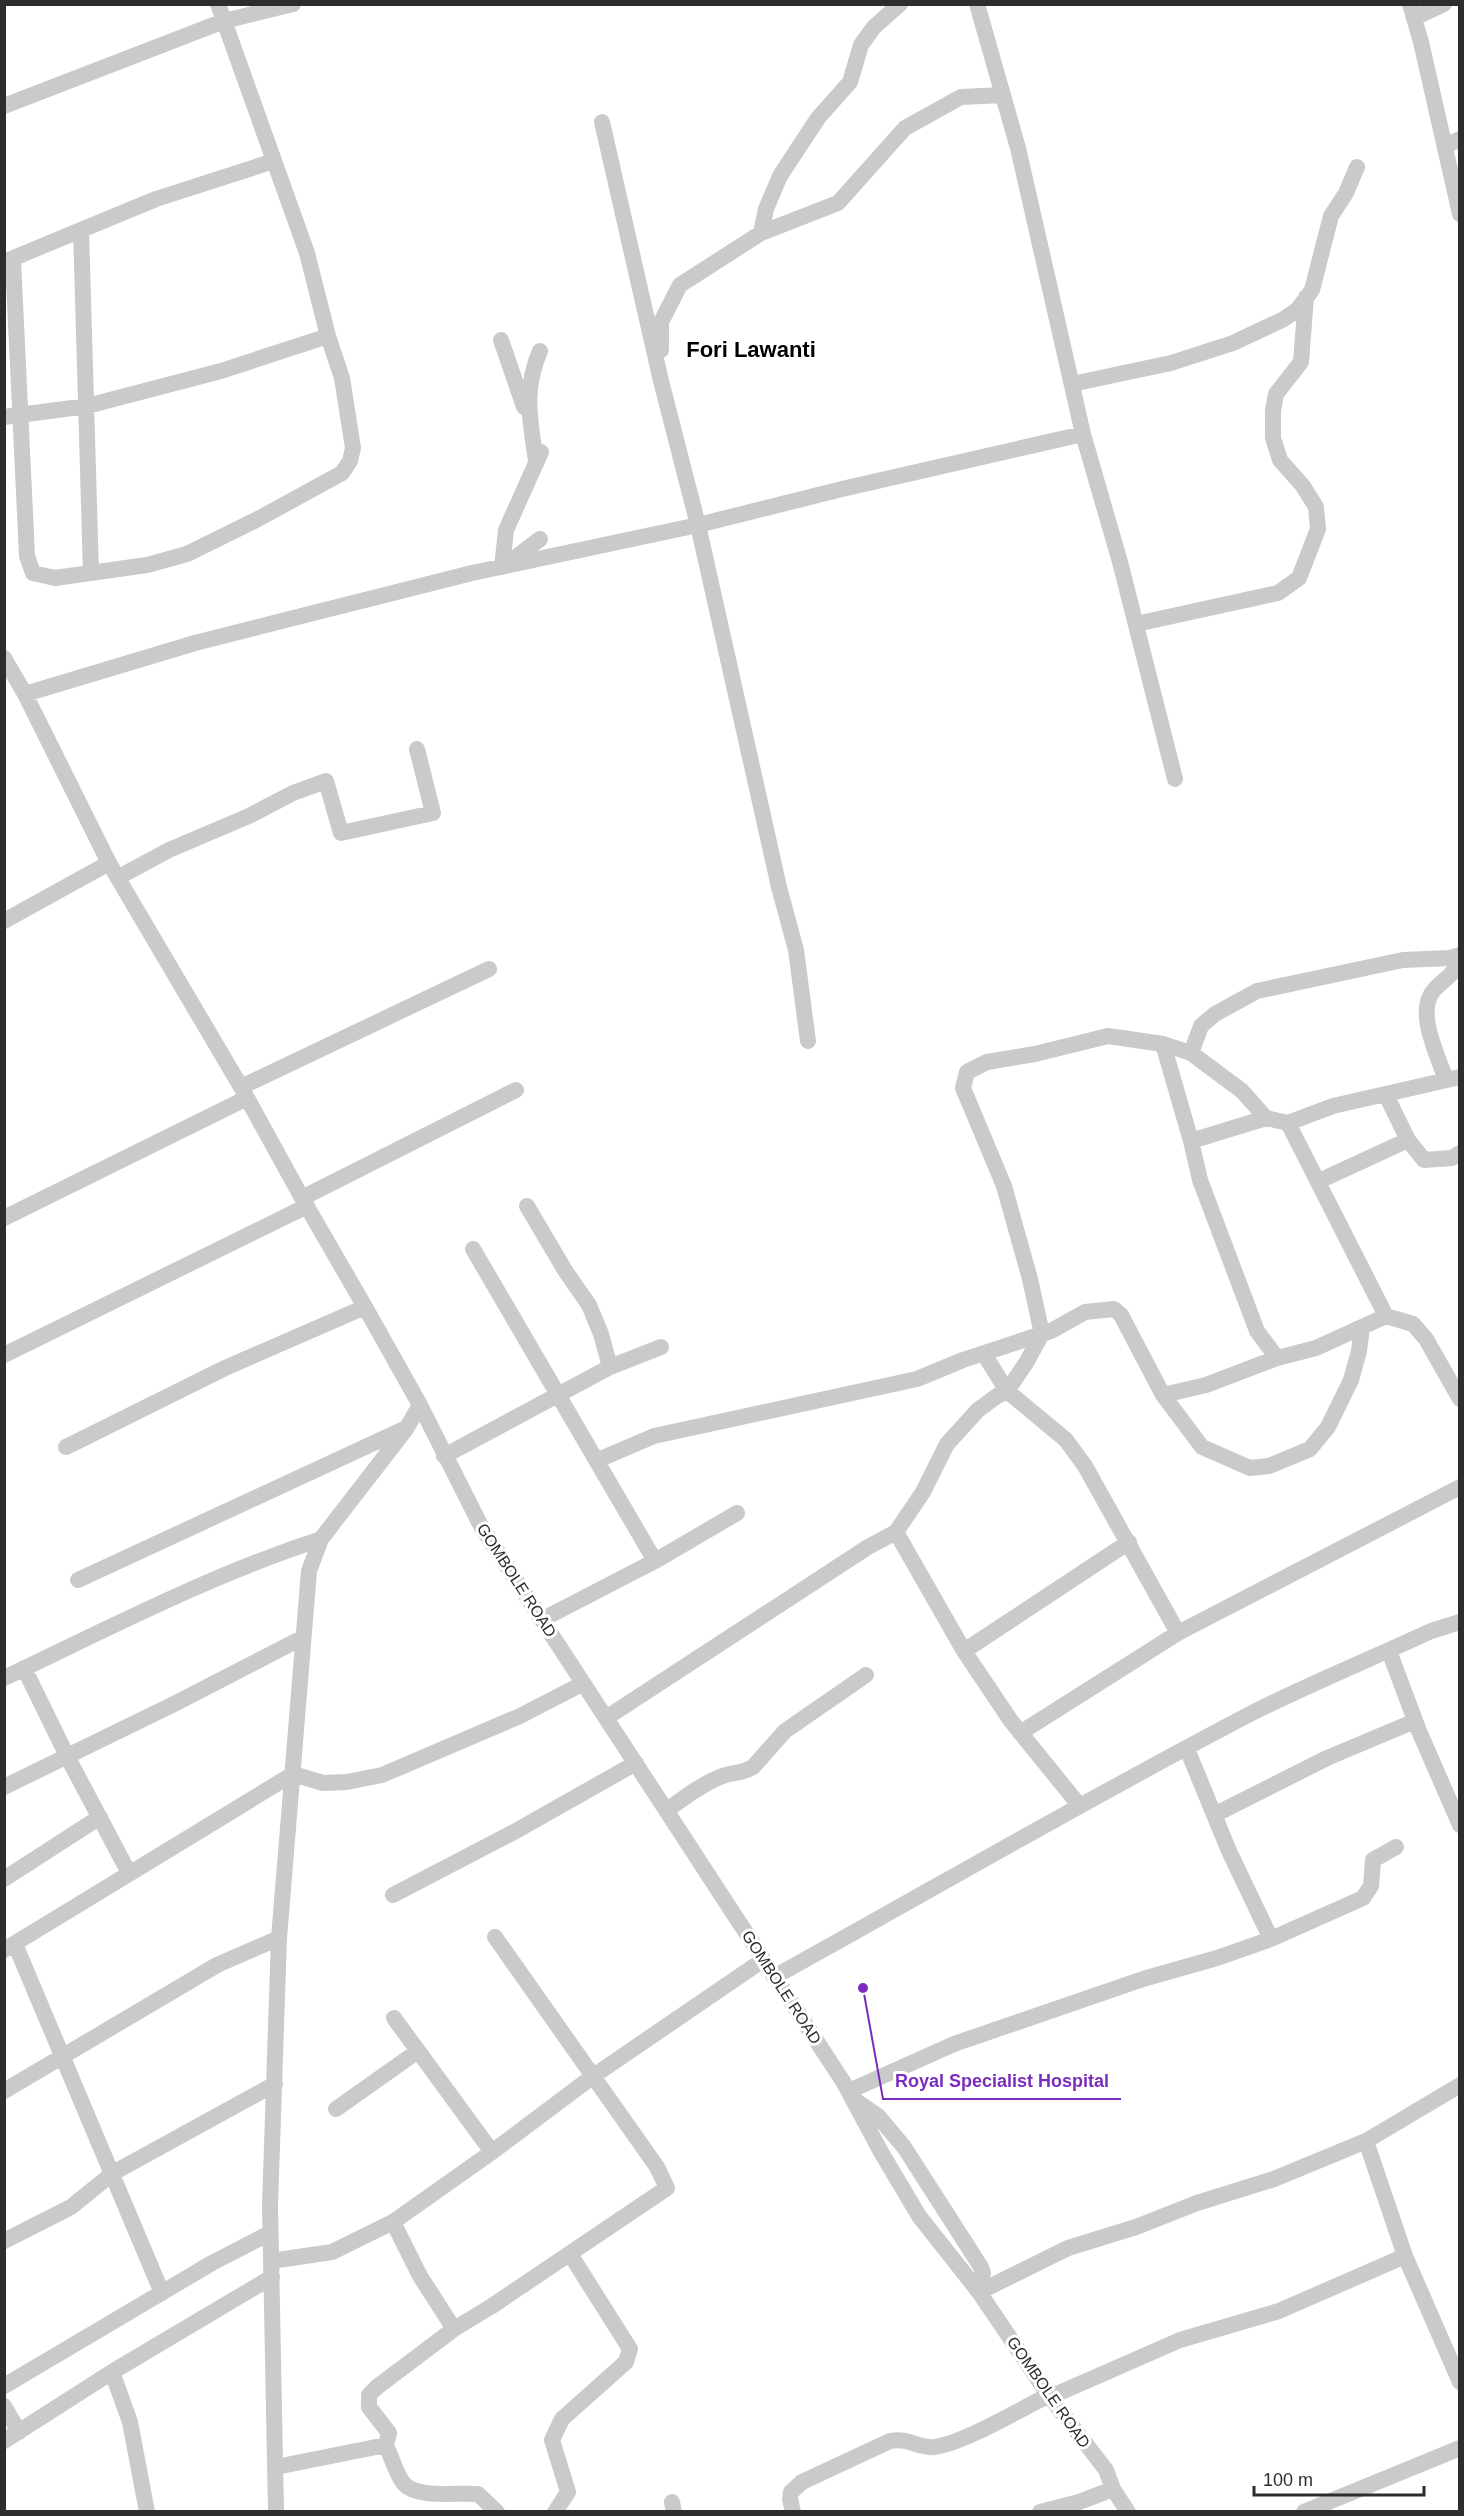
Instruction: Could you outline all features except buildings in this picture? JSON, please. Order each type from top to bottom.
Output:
[{"type":"street","points":[[4,106],[221,13],[293,4]]},
{"type":"street","points":[[760,233],[766,209],[780,176],[818,118],[850,82],[861,45],[874,27],[900,4]]},
{"type":"street","points":[[977,4],[1018,147],[1083,434],[1136,624],[1175,779]]},
{"type":"street","points":[[1444,4],[1412,11],[1452,143],[1460,214]]},
{"type":"street","points":[[221,13],[307,253],[328,336],[342,378],[352,439],[350,461],[342,473],[258,519],[187,554],[147,565],[55,578],[33,573],[27,556],[12,417],[9,261],[156,199],[274,161]]},
{"type":"street","points":[[661,381],[661,322],[680,285],[760,233],[838,203],[905,128],[961,97],[1003,95]]},
{"type":"street","points":[[602,122],[796,950],[808,1041]]},
{"type":"street","points":[[1072,384],[1171,363],[1233,343],[1298,309],[1312,290],[1331,216],[1346,193],[1357,167]]},
{"type":"street","points":[[81,230],[91,573]]},
{"type":"street","points":[[1136,624],[1278,593],[1299,578],[1307,563],[1318,530],[1316,507],[1280,460],[1273,438],[1273,411],[1276,394],[1301,362],[1306,297]]},
{"type":"street","points":[[12,417],[87,406],[221,371],[328,336]]},
{"type":"street","points":[[501,339],[530,424],[538,457],[506,530],[502,567]]},
{"type":"street","points":[[530,424],[528,392],[531,371],[540,351]]},
{"type":"street","points":[[25,694],[195,643],[502,567],[698,525],[842,489],[1083,434]]},
{"type":"street","points":[[502,567],[540,539]]},
{"type":"street","name":"GOMBOLE ROAD","points":[[4,658],[25,694],[109,863],[244,1093],[420,1405],[482,1528],[851,2094],[881,2152],[919,2216],[978,2291],[1050,2396],[1106,2470],[1113,2489],[1128,2511]]},
{"type":"street","points":[[119,877],[169,850],[293,794],[326,782],[341,833],[433,813],[417,749]]},
{"type":"street","points":[[4,921],[109,863]]},
{"type":"street","points":[[1191,1053],[1201,1026],[1215,1014],[1257,992],[1403,960],[1450,958],[1460,955]]},
{"type":"street","points":[[1191,1142],[1266,1118],[1288,1123],[1333,1106],[1453,1078],[1426,1019],[1426,1005],[1433,991],[1454,974],[1460,963]]},
{"type":"street","points":[[4,1218],[489,969]]},
{"type":"street","points":[[606,1718],[868,1547],[896,1532],[922,1492],[947,1444],[978,1410],[1007,1391],[1026,1363],[1042,1334],[1030,1279],[1004,1186],[963,1088],[967,1072],[987,1062],[1035,1054],[1108,1036],[1163,1044],[1191,1053],[1242,1091],[1266,1118]]},
{"type":"street","points":[[1163,1044],[1200,1180],[1257,1331],[1277,1358]]},
{"type":"street","points":[[4,1355],[304,1202],[516,1090]]},
{"type":"street","points":[[1386,1095],[1408,1140],[1424,1160],[1452,1158],[1460,1153]]},
{"type":"street","points":[[1288,1123],[1386,1316]]},
{"type":"street","points":[[1319,1181],[1408,1140]]},
{"type":"street","points":[[527,1206],[566,1272],[589,1305],[601,1334],[610,1367]]},
{"type":"street","points":[[473,1249],[655,1561]]},
{"type":"street","points":[[66,1447],[225,1368],[365,1307]]},
{"type":"street","points":[[598,1460],[654,1436],[917,1379],[1042,1334],[1085,1312],[1114,1309],[1121,1315],[1163,1395],[1202,1447],[1250,1468],[1269,1466],[1310,1449],[1328,1427],[1351,1380],[1359,1351],[1362,1327]]},
{"type":"street","points":[[1163,1395],[1206,1385],[1277,1358],[1316,1348],[1386,1316],[1413,1324],[1426,1339],[1460,1399]]},
{"type":"street","points":[[444,1456],[610,1367],[661,1347]]},
{"type":"street","points":[[984,1354],[1007,1391],[1033,1415],[1066,1440],[1085,1466],[1178,1633]]},
{"type":"street","points":[[276,2511],[270,2233],[279,1938],[309,1571],[321,1539],[406,1429],[420,1405]]},
{"type":"street","points":[[78,1580],[406,1429]]},
{"type":"street","points":[[1020,1733],[1178,1633],[1460,1486]]},
{"type":"street","points":[[543,1619],[655,1561],[737,1513]]},
{"type":"street","points":[[896,1532],[964,1651],[1020,1733],[1079,1805]]},
{"type":"street","points":[[4,1678],[180,1594],[268,1556],[321,1539]]},
{"type":"street","points":[[964,1651],[1128,1542]]},
{"type":"street","points":[[774,1977],[1022,1840],[1079,1805],[1107,1793],[1251,1714],[1431,1631],[1460,1622]]},
{"type":"street","points":[[4,1787],[302,1638]]},
{"type":"street","points":[[1389,1651],[1415,1721],[1457,1814]]},
{"type":"street","points":[[24,1668],[67,1756],[129,1873]]},
{"type":"street","points":[[667,1810],[699,1786],[724,1775],[746,1772],[785,1731],[866,1675]]},
{"type":"street","points":[[162,2293],[63,2056],[10,1947],[293,1774],[323,1783],[347,1782],[382,1775],[520,1716],[582,1684]]},
{"type":"street","points":[[1214,1815],[1327,1758],[1415,1721]]},
{"type":"street","points":[[1187,1749],[1214,1815],[1271,1940]]},
{"type":"street","points":[[393,1895],[514,1832],[636,1763]]},
{"type":"street","points":[[4,1879],[100,1817]]},
{"type":"street","points":[[978,2291],[983,2273],[981,2267],[916,2164],[878,2116],[851,2094],[954,2044],[1143,1979],[1271,1940],[1363,1898],[1371,1886],[1373,1860],[1396,1847]]},
{"type":"street","points":[[495,1937],[657,2167],[667,2188],[454,2329],[369,2395],[369,2407],[389,2433],[386,2445],[404,2484],[426,2492],[456,2495],[478,2494],[497,2511]]},
{"type":"street","points":[[4,2091],[217,1965],[279,1938]]},
{"type":"street","points":[[4,2406],[12,2437],[271,2269],[332,2252],[393,2222],[592,2077],[763,1960]]},
{"type":"street","points":[[394,2018],[492,2152]]},
{"type":"street","points":[[336,2109],[418,2051]]},
{"type":"street","points":[[4,2241],[71,2207],[113,2174],[275,2084]]},
{"type":"street","points":[[978,2291],[1068,2248],[1136,2228],[1197,2203],[1274,2179],[1366,2141],[1460,2085]]},
{"type":"street","points":[[1366,2141],[1405,2256],[1460,2382]]},
{"type":"street","points":[[393,2222],[420,2276],[454,2329]]},
{"type":"street","points":[[4,2386],[212,2263],[270,2233]]},
{"type":"street","points":[[555,2511],[568,2492],[552,2440],[562,2419],[626,2362],[630,2349],[570,2254]]},
{"type":"street","points":[[793,2511],[791,2492],[802,2482],[890,2441],[901,2438],[925,2447],[949,2444],[1050,2396],[1180,2340],[1279,2311],[1405,2256]]},
{"type":"street","points":[[112,2372],[130,2422],[147,2511]]},
{"type":"street","points":[[276,2467],[386,2445]]},
{"type":"street","points":[[1304,2511],[1460,2448]]},
{"type":"street","points":[[1040,2511],[1079,2502],[1113,2489]]},
{"type":"place","name":"Royal Specialist Hospital","points":[[863,1988]]},
{"type":"district","name":"Fori Lawanti","points":[[751,349]]}]
